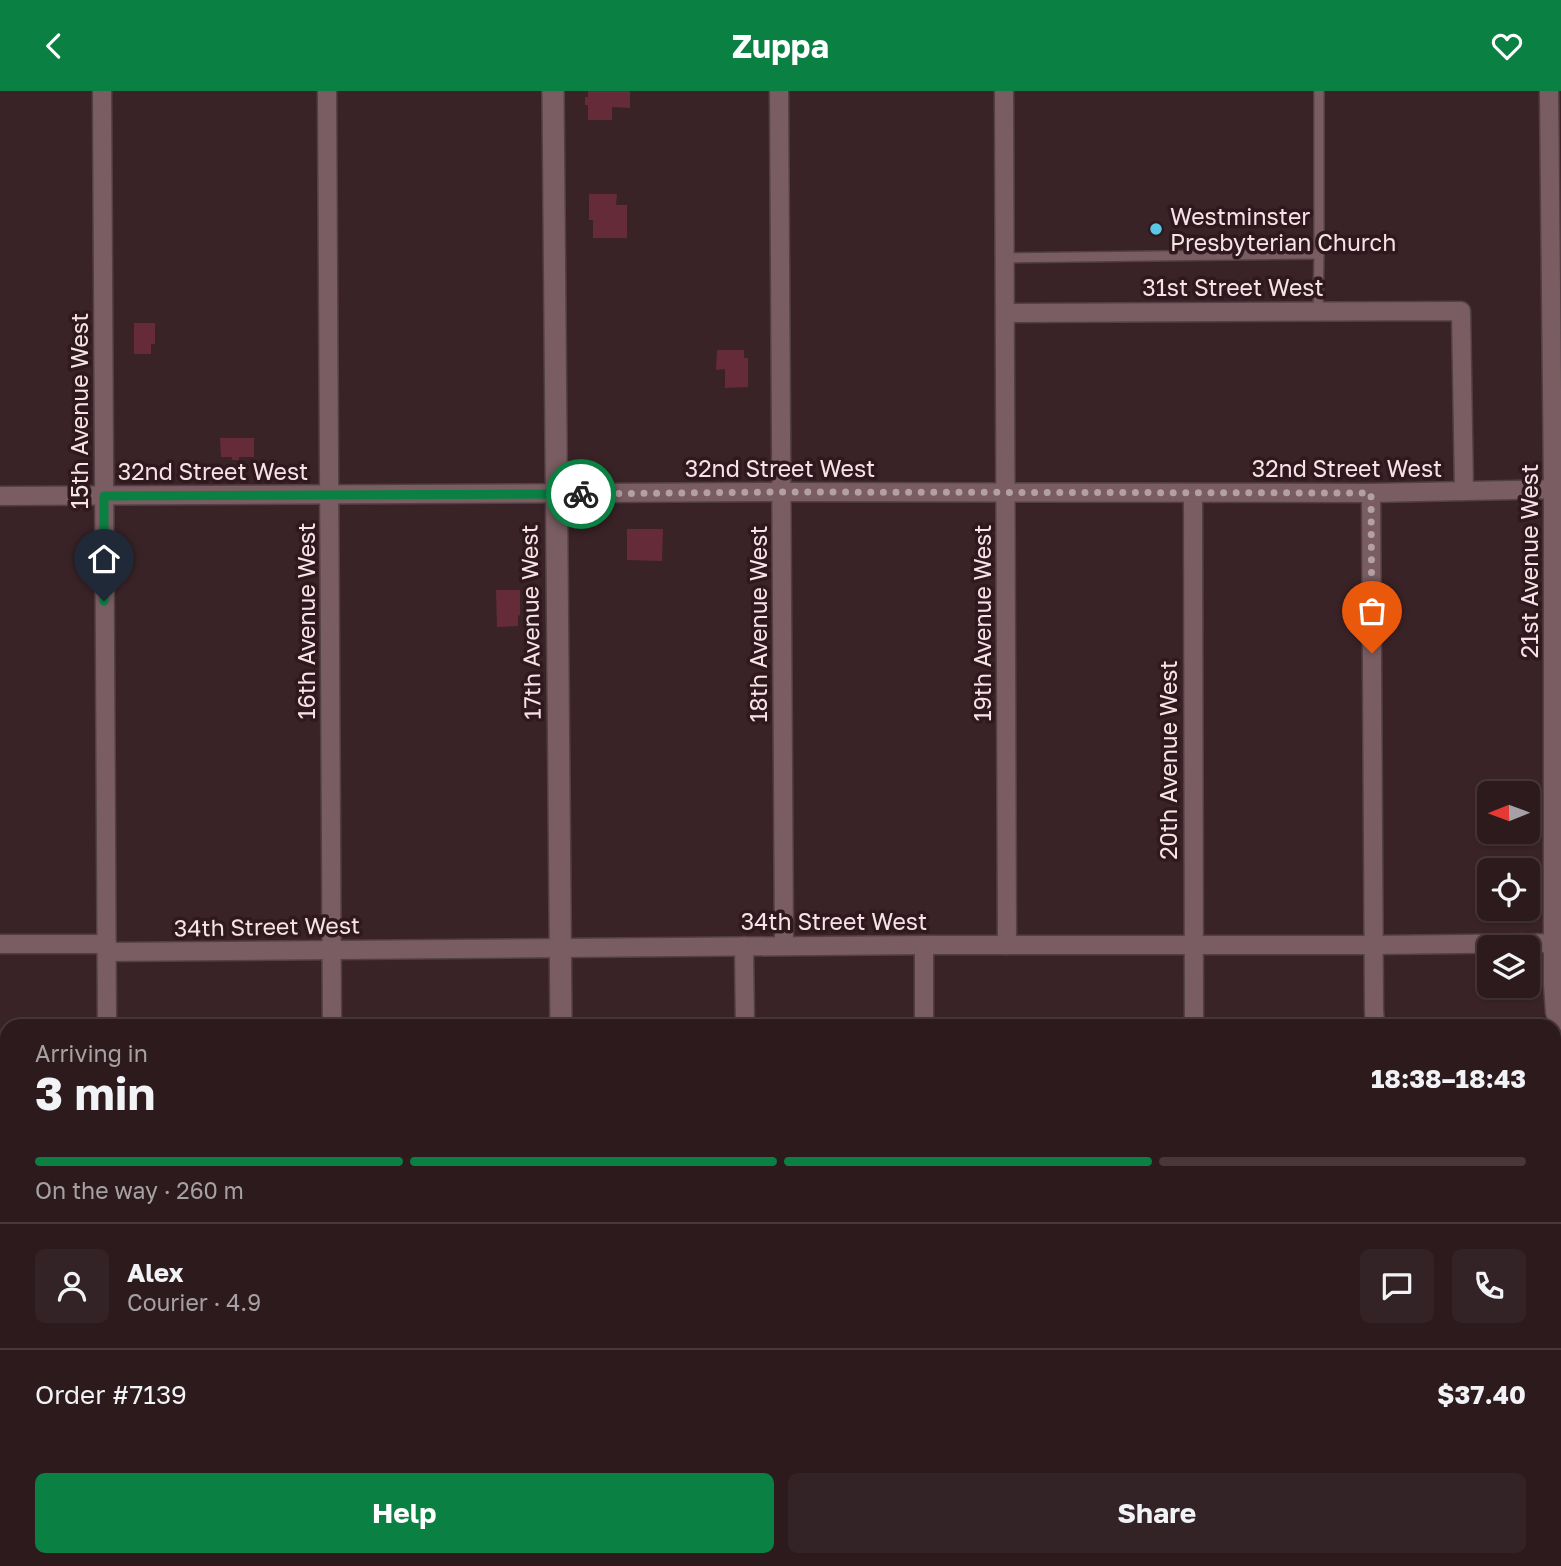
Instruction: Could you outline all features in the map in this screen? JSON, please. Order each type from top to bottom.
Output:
[{"type":"street","name":"15th Avenue West","points":[[102,91],[107,1019]]},
{"type":"street","name":"16th Avenue West","points":[[327,91],[332,1019]]},
{"type":"street","name":"17th Avenue West","points":[[553,91],[561,1019]]},
{"type":"street","name":"18th Avenue West","points":[[779,91],[785,946]]},
{"type":"street","name":"19th Avenue West","points":[[1004,91],[1007,945]]},
{"type":"street","name":"21st Avenue West","points":[[1549,91],[1557,489],[1557,943],[1553,984],[1557,1019]]},
{"type":"street","name":"31st Street West","points":[[1005,313],[1461,311],[1464,491]]},
{"type":"street","name":"32nd Street West","points":[[0,496],[781,492],[1371,493],[1557,489]]},
{"type":"street","name":"20th Avenue West","points":[[1193,493],[1194,1019]]},
{"type":"street","points":[[1371,493],[1375,1019]]},
{"type":"street","name":"34th Street West","points":[[0,944],[107,948],[331,949],[1557,943]]},
{"type":"street","points":[[924,945],[924,1019]]},
{"type":"street","points":[[744,946],[745,1019]]},
{"type":"lane","points":[[1318,312],[1319,91]]},
{"type":"lane","points":[[1005,258],[1319,254]]},
{"type":"building","points":[[588,91],[630,91],[630,108],[612,107],[612,120],[588,120],[585,97],[588,97]]},
{"type":"building","points":[[589,194],[617,194],[616,205],[627,205],[627,238],[593,238],[593,220],[589,220]]},
{"type":"building","points":[[134,323],[155,323],[155,344],[151,344],[151,354],[134,354]]},
{"type":"building","points":[[717,350],[744,350],[744,358],[748,358],[748,387],[725,388],[725,369],[716,370]]},
{"type":"building","points":[[220,438],[254,438],[254,457],[232,460],[232,457],[221,457]]},
{"type":"building","points":[[627,529],[663,529],[662,561],[627,560]]},
{"type":"building","points":[[496,590],[520,590],[518,626],[497,627]]},
{"type":"way so far","points":[[581,494],[1371,493],[1372,653]]},
{"type":"place","name":"Westminster Presbyterian Church","points":[[1156,229]]},
{"type":"route","points":[[104,601],[104,496],[581,494]]}]
